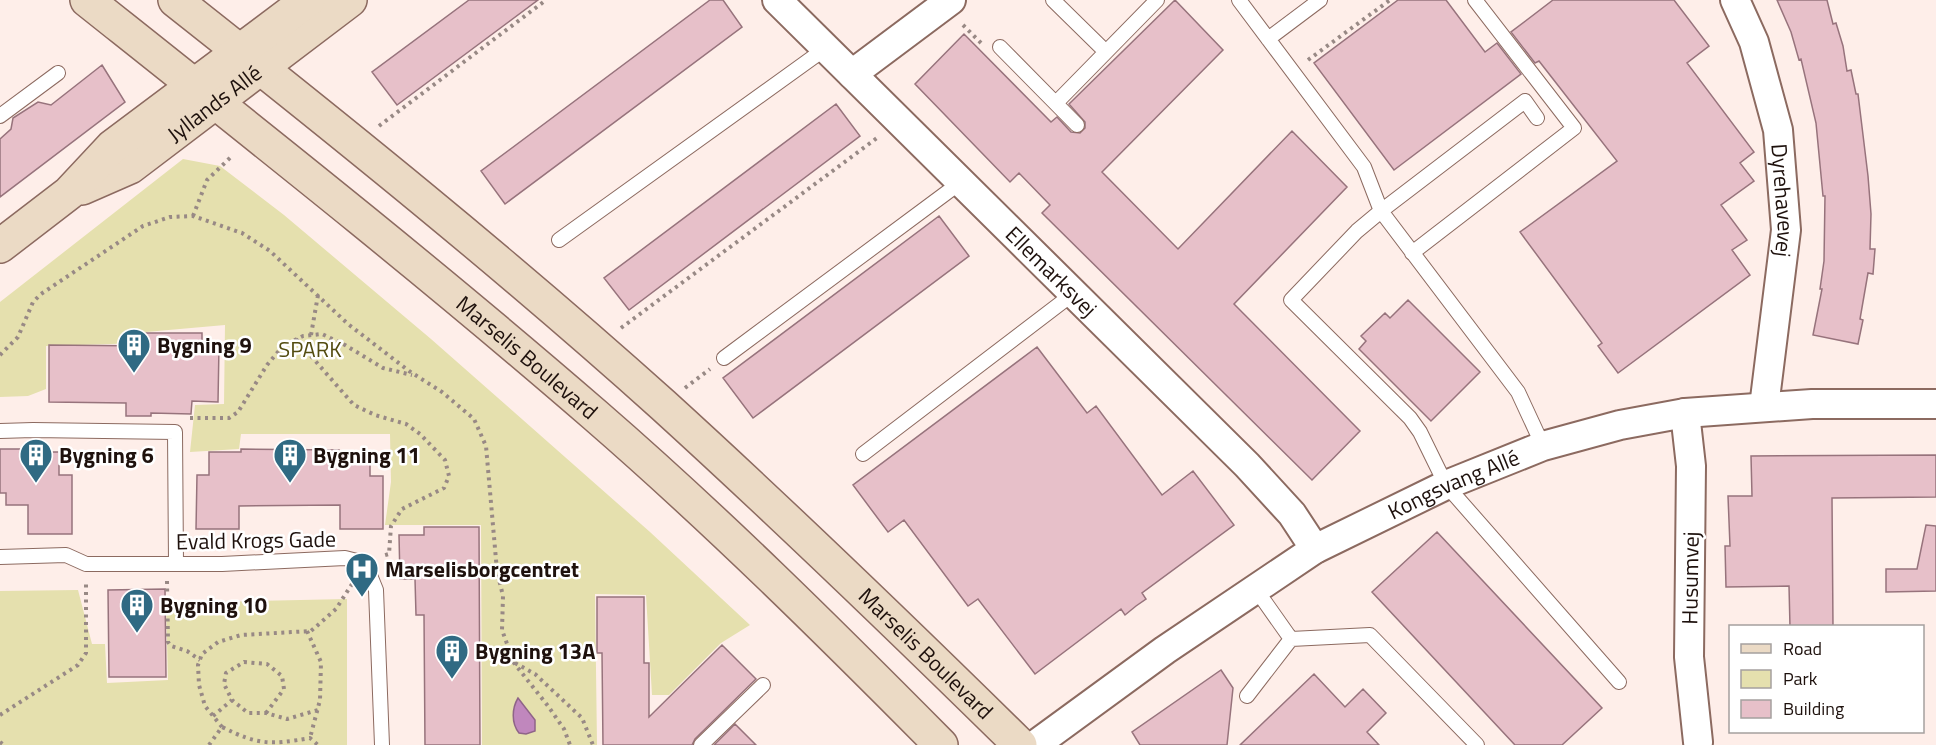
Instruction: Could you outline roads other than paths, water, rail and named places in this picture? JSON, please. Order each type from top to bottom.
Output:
[{"type":"main road","name":"Marselis Boulevard","points":[[87,0],[418,266],[596,416],[747,554],[941,745]]},
{"type":"main road","name":"Marselis Boulevard","points":[[175,0],[513,274],[663,405],[848,577],[1020,745]]},
{"type":"main road","name":"Jyllands Allé","points":[[250,60],[308,0]]},
{"type":"main road","name":"Jyllands Allé","points":[[0,246],[69,193],[112,147],[205,94],[250,60],[350,0]]},
{"type":"street","name":"Ellemarksvej","points":[[777,0],[1247,465],[1292,514],[1315,549]]},
{"type":"street","name":"Dyrehavevej","points":[[1735,0],[1755,42],[1778,130],[1786,230],[1764,407]]},
{"type":"street","points":[[852,74],[947,3]]},
{"type":"street","name":"Kongsvang Allé","points":[[1035,745],[1165,650],[1315,549],[1446,485],[1542,446],[1620,425],[1685,413],[1812,404],[1936,404]]},
{"type":"street","name":"Husumvej","points":[[1685,413],[1692,466],[1689,657],[1698,742]]},
{"type":"lane","points":[[1053,0],[1106,52]]},
{"type":"lane","points":[[1056,104],[1157,0]]},
{"type":"lane","points":[[1239,0],[1364,167],[1381,211],[1518,392],[1542,446]]},
{"type":"lane","points":[[1268,39],[1320,0]]},
{"type":"lane","points":[[1412,253],[1574,128],[1477,0]]},
{"type":"lane","points":[[1000,47],[1077,125]]},
{"type":"lane","points":[[559,240],[826,48]]},
{"type":"lane","points":[[0,116],[58,73]]},
{"type":"lane","points":[[1538,118],[1524,101],[1381,211],[1358,231],[1291,300],[1410,418],[1446,485],[1619,682]]},
{"type":"lane","points":[[724,358],[962,182]]},
{"type":"lane","points":[[863,454],[1074,293]]},
{"type":"lane","points":[[0,431],[175,432],[176,563]]},
{"type":"lane","name":"Evald Krogs Gade","points":[[0,556],[66,555],[86,564],[222,564],[345,558],[365,563],[376,590],[382,745]]},
{"type":"lane","points":[[1255,588],[1291,639]]},
{"type":"lane","points":[[1247,696],[1291,639],[1371,635],[1477,745]]},
{"type":"lane","points":[[701,745],[763,685]]},
{"type":"place","name":"Bygning 9","points":[[134,374]]},
{"type":"place","name":"Bygning 6","points":[[36,484]]},
{"type":"place","name":"Bygning 11","points":[[290,484]]},
{"type":"place","name":"Marselisborgcentret","points":[[362,598]]},
{"type":"place","name":"Bygning 10","points":[[137,634]]},
{"type":"place","name":"Bygning 13A","points":[[452,680]]},
{"type":"park label","name":"SPARK","points":[[310,349]]}]
